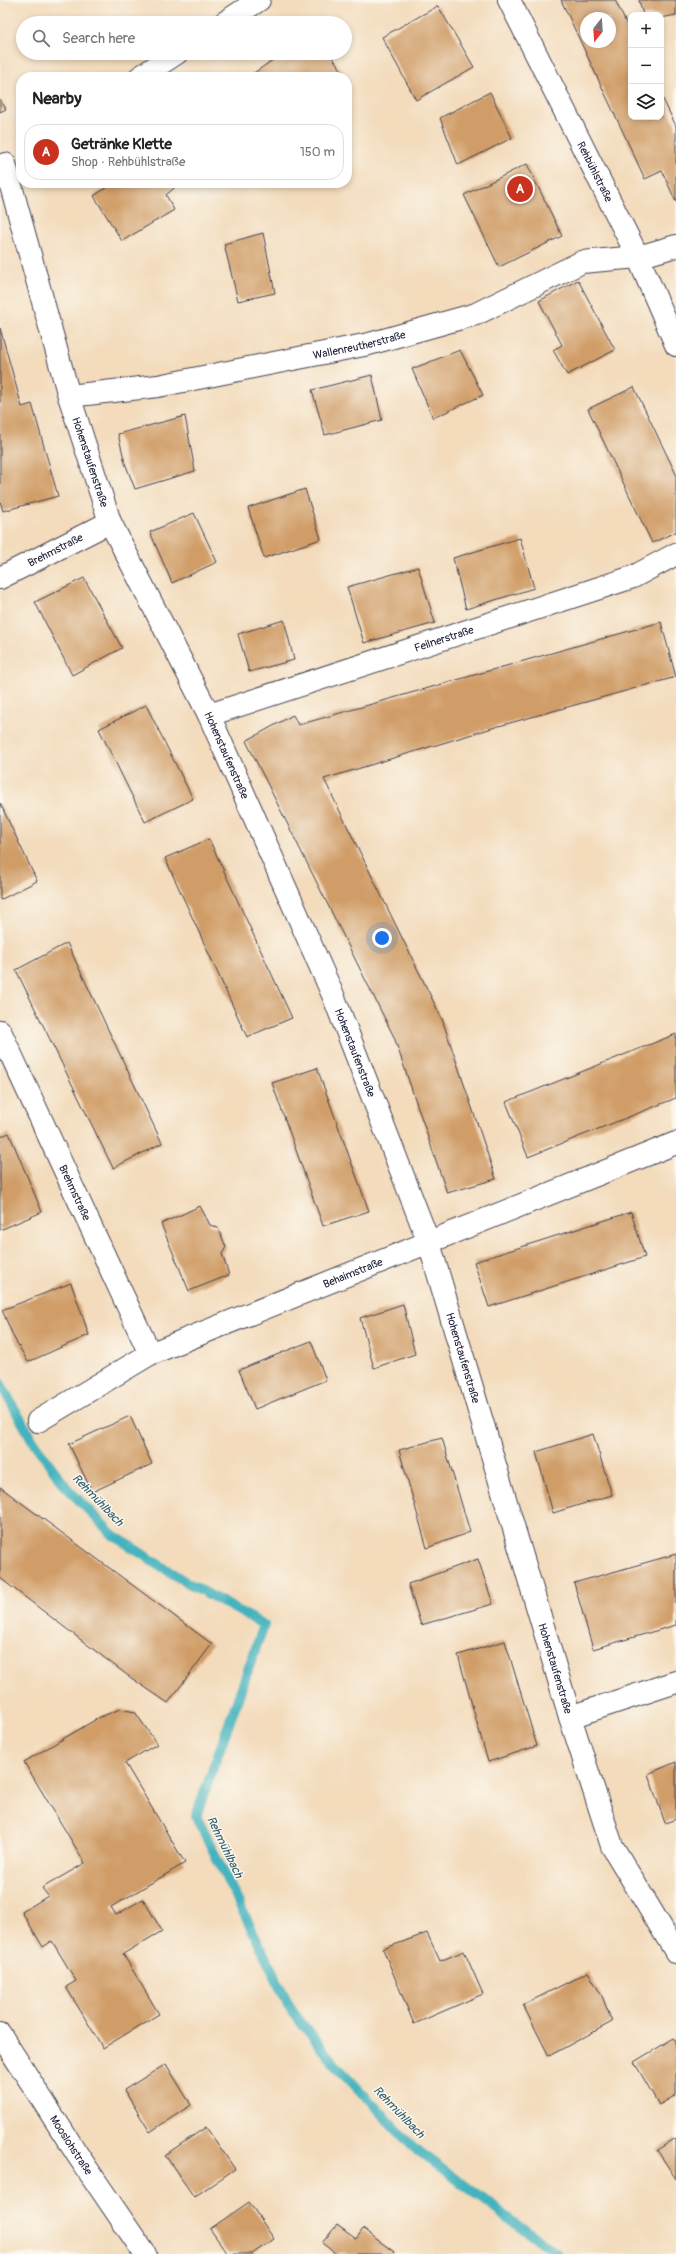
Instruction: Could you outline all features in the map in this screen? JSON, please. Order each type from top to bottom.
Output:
[{"type":"street","points":[[235,16],[259,0]]},
{"type":"street","name":"Rehbühlstraße","points":[[509,0],[638,257],[676,345]]},
{"type":"street","points":[[148,72],[166,60]]},
{"type":"street","name":"Hohenstaufenstraße","points":[[9,162],[69,396],[110,522],[209,715],[334,995],[429,1243],[570,1717],[612,1846],[676,1952]]},
{"type":"street","name":"Wallenreutherstraße","points":[[69,396],[158,386],[369,344],[476,314],[582,262],[638,257],[676,246]]},
{"type":"street","name":"Brehmstraße","points":[[0,578],[110,522]]},
{"type":"street","name":"Feilnerstraße","points":[[209,715],[634,576],[676,554]]},
{"type":"street","name":"Brehmstraße","points":[[0,1031],[150,1354]]},
{"type":"street","name":"Behaimstraße","points":[[38,1421],[150,1354],[676,1143]]},
{"type":"street","points":[[570,1717],[676,1682]]},
{"type":"street","name":"Mooslohstraße","points":[[0,2034],[79,2156],[146,2254]]},
{"type":"building","points":[[561,0],[615,0],[628,27],[628,120],[664,120],[664,101],[676,126],[676,202],[662,171],[645,179],[584,48],[616,48],[616,12],[580,12],[580,40]]},
{"type":"building","points":[[639,0],[676,0],[676,15],[664,17],[664,12],[642,12]]},
{"type":"building","points":[[438,6],[474,67],[416,100],[382,37]]},
{"type":"building","points":[[273,60],[334,60],[343,72],[255,72]]},
{"type":"building","points":[[490,92],[512,138],[458,165],[440,118]]},
{"type":"building","points":[[0,99],[6,109],[0,112]]},
{"type":"building","points":[[527,164],[562,236],[499,267],[464,195]]},
{"type":"building","points":[[106,188],[174,188],[166,195],[174,210],[122,241],[94,196]]},
{"type":"building","points":[[263,233],[275,293],[238,301],[224,244]]},
{"type":"building","points":[[578,280],[615,350],[567,375],[553,350],[562,345],[539,301]]},
{"type":"building","points":[[0,328],[22,407],[32,404],[58,496],[3,511],[0,501]]},
{"type":"building","points":[[460,350],[483,395],[433,418],[412,369]]},
{"type":"building","points":[[372,375],[382,420],[325,435],[312,390]]},
{"type":"building","points":[[634,387],[676,474],[676,532],[652,543],[588,409]]},
{"type":"building","points":[[185,416],[195,471],[135,489],[125,463],[118,434]]},
{"type":"building","points":[[305,489],[321,539],[264,558],[248,508]]},
{"type":"building","points":[[194,513],[217,562],[172,583],[150,532]]},
{"type":"building","points":[[520,538],[534,588],[466,609],[453,558]]},
{"type":"building","points":[[418,567],[435,623],[364,643],[347,587]]},
{"type":"building","points":[[84,578],[122,648],[72,675],[35,602]]},
{"type":"building","points":[[284,620],[294,660],[249,672],[238,634]]},
{"type":"building","points":[[661,622],[676,677],[499,726],[324,779],[442,1019],[496,1179],[447,1193],[394,1037],[246,741],[293,715],[298,725]]},
{"type":"building","points":[[146,705],[193,799],[145,822],[99,729]]},
{"type":"building","points":[[0,803],[37,881],[0,900]]},
{"type":"building","points":[[209,839],[292,1018],[247,1037],[165,858]]},
{"type":"building","points":[[67,943],[162,1143],[113,1168],[16,970]]},
{"type":"building","points":[[676,1034],[676,1098],[528,1157],[506,1102]]},
{"type":"building","points":[[317,1068],[369,1211],[323,1226],[272,1083]]},
{"type":"building","points":[[9,1133],[42,1212],[0,1230],[0,1137]]},
{"type":"building","points":[[200,1206],[210,1225],[218,1228],[226,1247],[222,1254],[229,1275],[189,1291],[161,1224]]},
{"type":"building","points":[[631,1212],[645,1257],[489,1307],[474,1262]]},
{"type":"building","points":[[71,1283],[89,1335],[28,1362],[14,1338],[2,1310]]},
{"type":"building","points":[[403,1304],[415,1354],[374,1368],[360,1318]]},
{"type":"building","points":[[311,1341],[326,1380],[255,1409],[239,1370]]},
{"type":"building","points":[[130,1416],[152,1464],[92,1492],[69,1444]]},
{"type":"building","points":[[593,1434],[612,1495],[553,1513],[536,1452]]},
{"type":"building","points":[[442,1438],[470,1532],[427,1548],[399,1450]]},
{"type":"building","points":[[0,1487],[212,1644],[168,1703],[127,1675],[0,1578]]},
{"type":"building","points":[[676,1554],[676,1625],[593,1649],[574,1583]]},
{"type":"building","points":[[478,1559],[493,1604],[421,1625],[408,1584]]},
{"type":"building","points":[[505,1641],[537,1746],[488,1762],[458,1655]]},
{"type":"building","points":[[120,1709],[135,1712],[157,1744],[125,1763],[185,1863],[111,1907],[116,1915],[143,1899],[162,1931],[123,1954],[159,2014],[103,2048],[66,1987],[76,1981],[52,1941],[43,1947],[22,1912],[48,1896],[42,1888],[85,1863],[24,1762],[100,1717]]},
{"type":"building","points":[[676,1762],[676,1819],[665,1823],[648,1774]]},
{"type":"building","points":[[427,1933],[440,1961],[464,1951],[483,1994],[414,2024],[383,1949]]},
{"type":"building","points":[[588,1972],[602,1996],[612,2022],[549,2056],[523,2005]]},
{"type":"building","points":[[674,2038],[676,2041],[676,2095],[659,2105],[634,2062]]},
{"type":"building","points":[[166,2064],[191,2105],[150,2132],[124,2090]]},
{"type":"building","points":[[206,2127],[235,2169],[194,2197],[165,2155]]},
{"type":"building","points":[[676,2138],[676,2179],[657,2150]]},
{"type":"building","points":[[249,2202],[274,2239],[252,2254],[228,2254],[210,2229]]},
{"type":"building","points":[[337,2225],[356,2239],[363,2229],[394,2252],[392,2254],[336,2254],[322,2243]]},
{"type":"waterway","name":"Rehmühlbach","points":[[0,1383],[34,1443],[67,1488],[113,1535],[181,1579],[264,1625],[196,1816],[292,2011],[333,2062],[412,2146],[557,2254]]},
{"type":"place","name":"Getränke Klette","points":[[520,189]]}]
